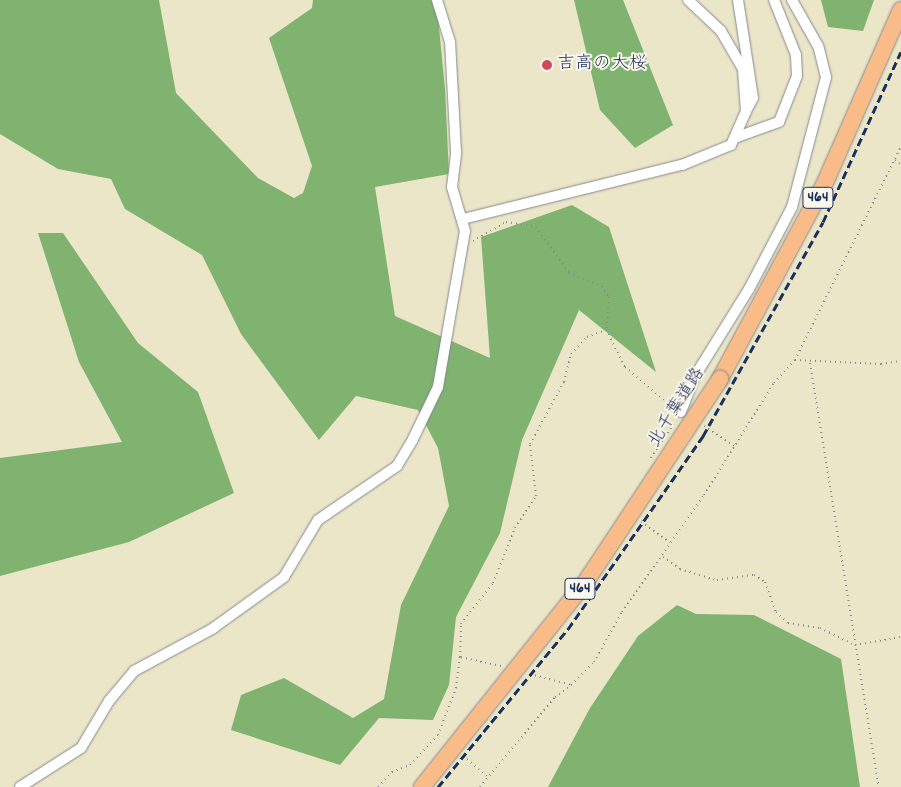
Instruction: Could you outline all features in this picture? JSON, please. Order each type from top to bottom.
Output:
[{"type":"highway","name":"北千葉道路","points":[[422,787],[585,583],[720,379],[820,194],[901,10]]},
{"type":"street","points":[[20,787],[81,748],[120,685],[134,671],[212,629],[265,592],[284,577],[318,520],[397,466],[438,387],[447,315],[463,253],[463,219],[452,186],[456,152],[450,42],[437,0]]},
{"type":"street","points":[[688,0],[721,31],[737,57],[743,69],[746,112]]},
{"type":"street","points":[[737,137],[753,98],[738,0]]},
{"type":"street","points":[[463,219],[682,165],[724,149],[737,137],[779,122],[797,76],[796,55],[774,0]]},
{"type":"street","points":[[681,412],[695,376],[754,281],[792,207],[826,77],[818,46],[792,0]]},
{"type":"path","points":[[480,787],[555,697],[571,686],[587,671],[622,612],[663,557],[774,383],[795,360],[901,146]]},
{"type":"path","points":[[895,160],[901,166]]},
{"type":"path","points":[[463,253],[495,225],[516,220],[536,227],[569,273],[602,286],[609,297],[606,330],[625,367],[681,412],[735,446]]},
{"type":"path","points":[[378,787],[392,772],[410,765],[438,735],[456,688],[460,657],[461,624],[493,583],[515,528],[536,496],[530,444],[539,423],[556,398],[577,344],[606,330]]},
{"type":"path","points":[[795,360],[810,363],[901,361]]},
{"type":"path","points":[[810,363],[879,787]]},
{"type":"path","points":[[663,557],[680,569],[716,580],[754,575],[765,582],[776,612],[788,622],[820,628],[855,645],[901,637]]},
{"type":"path","points":[[460,657],[505,667]]},
{"type":"path","points":[[524,672],[571,686]]},
{"type":"green space","points":[[0,0],[159,0],[176,93],[258,178],[294,198],[303,193],[312,166],[269,38],[312,8],[313,0],[431,0],[437,7],[445,89],[449,174],[375,187],[395,316],[490,358],[481,237],[572,205],[609,227],[656,372],[579,310],[522,440],[500,533],[456,617],[449,685],[433,720],[379,718],[340,765],[231,730],[241,695],[284,678],[353,718],[384,699],[401,605],[449,506],[438,448],[418,410],[356,396],[319,440],[241,334],[202,255],[125,209],[111,179],[58,169],[0,134]]},
{"type":"green space","points":[[574,0],[623,0],[673,125],[635,148],[600,110]]},
{"type":"green space","points":[[821,0],[874,0],[863,31],[828,27]]},
{"type":"green space","points":[[38,233],[63,233],[138,343],[198,392],[234,493],[129,542],[0,576],[0,458],[122,442],[79,362]]},
{"type":"green space","points":[[677,605],[696,614],[754,615],[841,659],[860,787],[548,787],[590,708],[638,636]]},
{"type":"railway","points":[[438,787],[568,629],[703,436],[823,222],[901,52]]},
{"type":"place","name":"吉高の大桜","points":[[547,65]]}]
